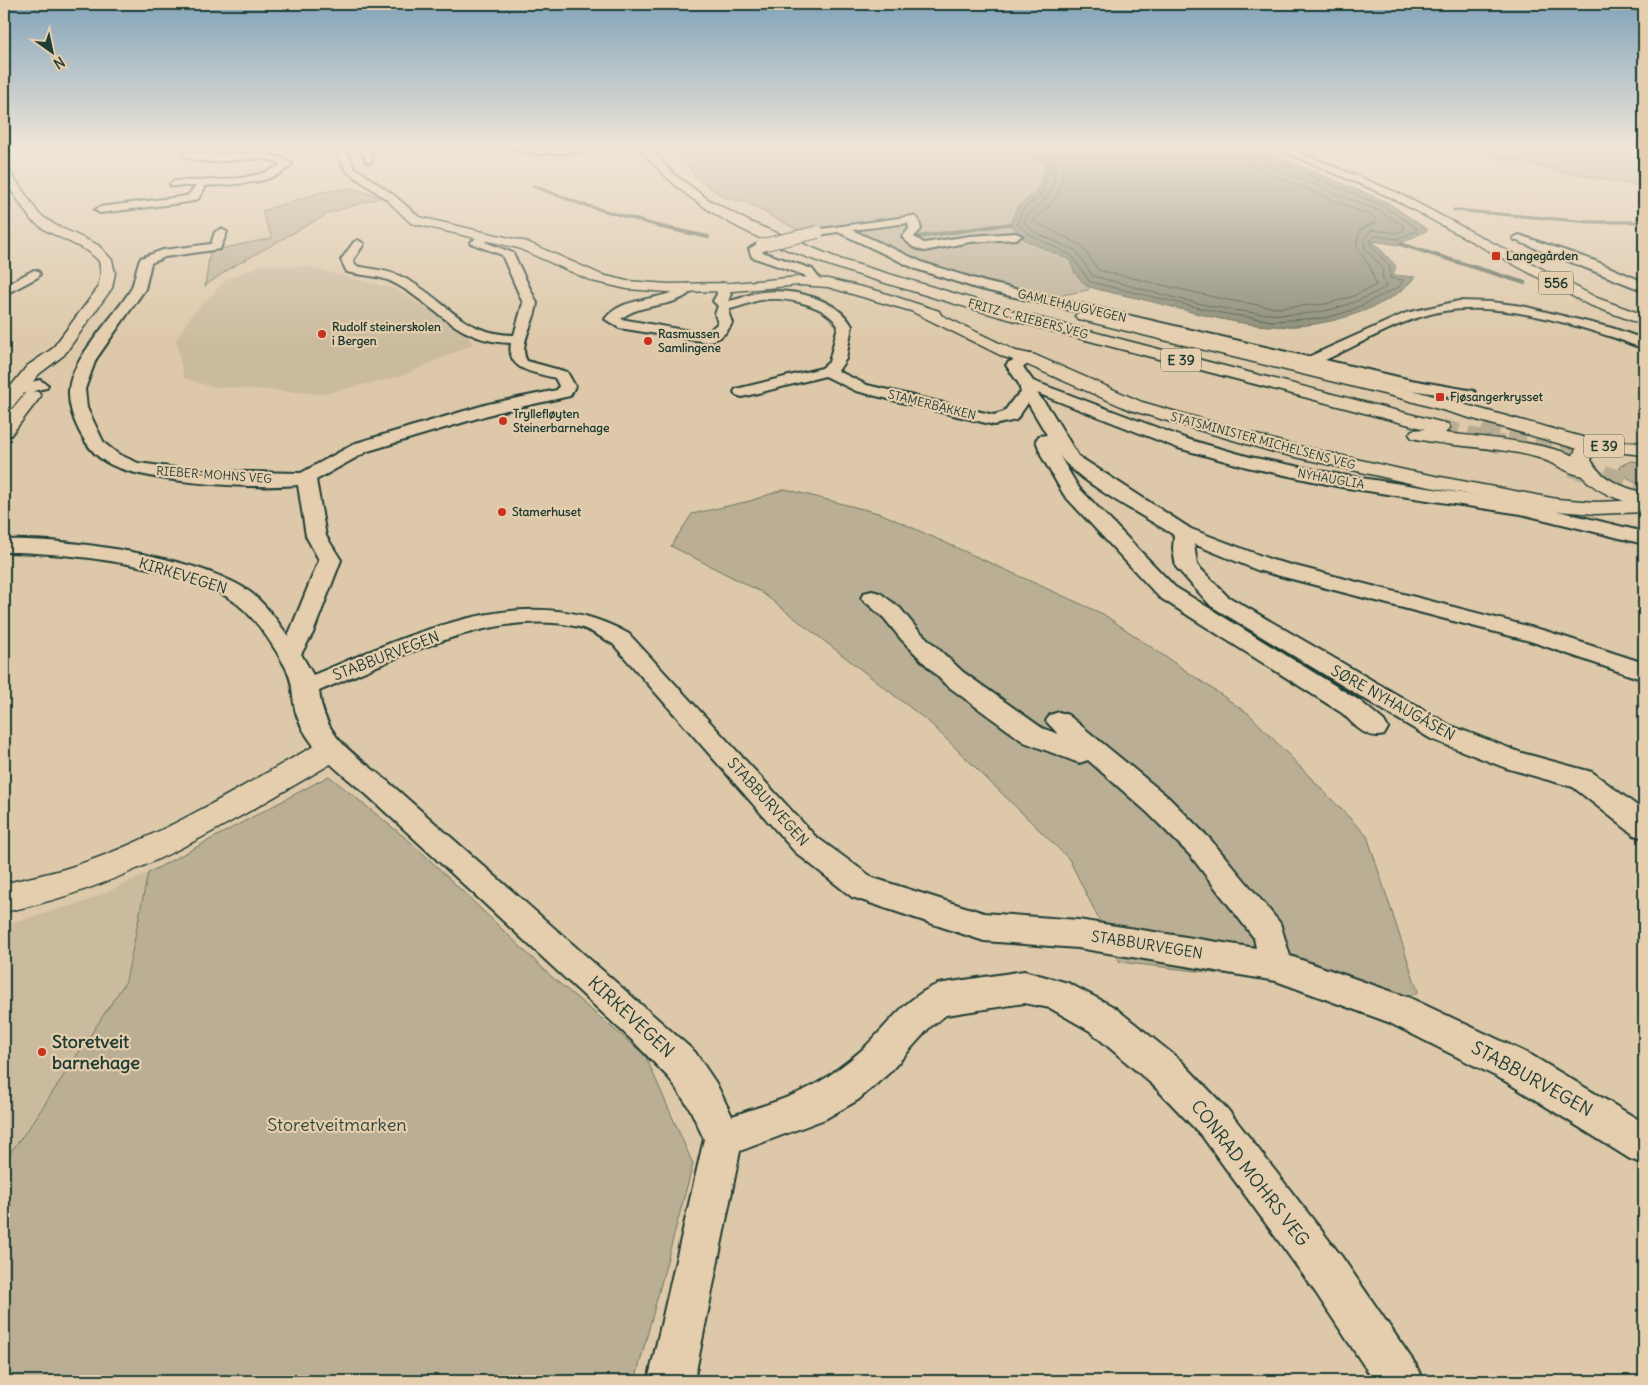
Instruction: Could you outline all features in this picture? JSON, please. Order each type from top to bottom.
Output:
[{"type":"main road","points":[[4,406],[11,388],[58,352],[105,288],[108,267],[101,254],[93,248],[42,223],[34,213]]},
{"type":"main road","name":"STATSMINISTER MICHELSENS VEG","points":[[406,213],[434,226],[485,236],[539,251],[597,278],[627,285],[688,288],[811,282],[846,287],[917,309],[1010,354],[1029,359],[1136,406],[1205,427],[1344,463],[1505,494],[1532,501],[1580,507],[1644,506]]},
{"type":"main road","name":"FRITZ C. RIEBERS VEG","points":[[725,213],[741,222],[828,259],[921,290],[1046,325],[1446,422],[986,297],[873,263],[785,230],[750,213]]},
{"type":"main road","name":"556","points":[[1428,213],[1510,259],[1644,330]]},
{"type":"main road","name":"E 39","points":[[921,290],[1160,364],[1400,430],[1450,439],[1521,446],[1558,457],[1614,489],[1644,500]]},
{"type":"main road","name":"E 39","points":[[986,297],[1040,306],[1284,363],[1460,408],[1552,438],[1598,447],[1618,446],[1644,449]]},
{"type":"main road","name":"556","points":[[1592,301],[1644,320]]},
{"type":"main road","points":[[4,431],[40,385],[55,363],[58,352]]},
{"type":"main road","points":[[1618,446],[1644,439]]},
{"type":"main road","name":"E 39","points":[[1590,474],[1581,463],[1582,456],[1587,451],[1598,447]]},
{"type":"main road","name":"STATSMINISTER MICHELSENS VEG","points":[[1505,494],[1545,495],[1583,491],[1592,486],[1590,474]]},
{"type":"main road","points":[[4,898],[80,878],[124,861],[232,806],[331,750]]},
{"type":"street","points":[[811,282],[813,278],[808,272],[756,254],[755,249],[762,245],[839,228],[913,219],[915,229],[908,238],[917,246],[924,247],[970,239],[1016,236]]},
{"type":"street","name":"GAMLEHAUGVEGEN","points":[[839,228],[920,266],[964,281],[1313,360],[1411,385],[1468,394]]},
{"type":"street","name":"RIEBER-MOHNS VEG","points":[[221,232],[216,247],[163,254],[144,262],[138,289],[82,369],[77,389],[78,408],[97,446],[112,458],[134,468],[164,474],[214,478],[289,480],[306,478],[362,447],[494,408],[564,393],[567,386],[561,375],[530,367],[517,360],[515,356],[531,309],[530,303],[507,253],[476,243],[485,236]]},
{"type":"street","points":[[1519,238],[1591,264],[1644,287]]},
{"type":"street","points":[[358,244],[347,260],[350,268],[397,279],[477,335],[499,340],[520,339]]},
{"type":"street","points":[[4,292],[34,274]]},
{"type":"street","points":[[722,287],[724,294],[720,301],[725,305],[742,304],[761,296],[782,296],[806,300],[838,315],[845,326],[840,342],[839,360],[836,366],[827,371],[783,380],[742,392]]},
{"type":"street","name":"STATSMINISTER MICHELSENS VEG","points":[[688,288],[680,295],[658,298],[628,309],[612,319],[619,324],[707,338],[716,335],[724,328],[725,323],[722,314],[725,305]]},
{"type":"street","points":[[1313,360],[1429,310],[1466,305],[1535,312],[1628,336],[1644,344]]},
{"type":"street","points":[[1520,326],[1532,320],[1535,312]]},
{"type":"street","points":[[1029,359],[1014,365],[1061,445],[1072,460],[1109,486],[1184,533],[1265,565],[1538,636],[1644,672]]},
{"type":"street","name":"STAMERBAKKEN","points":[[827,371],[862,388],[994,420],[1010,416],[1020,401],[1031,394]]},
{"type":"street","points":[[11,388],[40,385]]},
{"type":"street","name":"NYHAUGLIA","points":[[1031,394],[1184,444],[1247,462],[1340,482],[1521,508],[1644,538]]},
{"type":"street","name":"SØRE NYHAUGÅSEN","points":[[1031,394],[1035,413],[1051,457],[1071,491],[1168,592],[1350,707],[1375,728]]},
{"type":"street","points":[[289,654],[302,632],[330,560],[316,536],[306,478]]},
{"type":"street","name":"SØRE NYHAUGÅSEN","points":[[1184,533],[1183,549],[1187,567],[1219,601],[1440,732],[1477,748],[1587,782],[1644,827]]},
{"type":"street","name":"KIRKEVEGEN","points":[[4,546],[34,545],[115,557],[170,569],[229,588],[249,602],[289,654],[306,687],[308,711],[317,730],[331,750],[523,918],[682,1065],[703,1096],[723,1138]]},
{"type":"street","points":[[872,598],[892,613],[909,634],[954,678],[1033,735],[1079,754],[1090,748]]},
{"type":"street","name":"STABBURVEGEN","points":[[306,687],[423,642],[494,620],[559,616],[584,621],[621,639],[805,844],[863,888],[984,927],[1078,934],[1276,966],[1398,1008],[1518,1068],[1644,1145]]},
{"type":"street","points":[[1059,721],[1158,805],[1200,847],[1269,933],[1276,966]]},
{"type":"street","name":"CONRAD MOHRS VEG","points":[[723,1138],[812,1106],[845,1087],[876,1061],[918,1015],[938,1000],[1024,987],[1056,994],[1102,1019],[1167,1073],[1215,1123],[1328,1272],[1400,1381]]},
{"type":"street","points":[[671,1381],[723,1138]]},
{"type":"shaded area","name":"Rudolf steinerskolen i Bergen","points":[[261,265],[309,267],[392,288],[460,328],[473,344],[402,376],[322,394],[208,386],[184,378],[176,340],[193,313],[227,279]]},
{"type":"shaded area","name":"Storetveit barnehage","points":[[148,873],[126,981],[33,1122],[4,1161],[4,925],[87,901]]},
{"type":"green space","points":[[263,213],[330,213],[229,269],[205,286],[210,251],[272,238]]},
{"type":"green space","points":[[765,213],[1032,213],[1056,253],[1070,260],[1075,273],[1090,287],[1088,290],[1048,298],[971,283],[887,249],[842,226],[800,231]]},
{"type":"green space","points":[[1631,461],[1644,462],[1644,486],[1632,481],[1620,471],[1620,466]]},
{"type":"green space","points":[[785,489],[882,514],[1103,614],[1249,714],[1367,836],[1418,992],[1387,1008],[1282,981],[1120,962],[1069,859],[930,723],[761,592],[671,546],[692,514],[750,501]]},
{"type":"green space","name":"Storetveitmarken","points":[[329,776],[413,844],[553,978],[645,1055],[693,1164],[635,1381],[4,1381],[4,1161],[33,1122],[126,981],[148,873]]},
{"type":"water","points":[[1015,213],[1403,213],[1428,230],[1398,245],[1373,241],[1396,266],[1393,275],[1415,277],[1390,299],[1358,313],[1331,321],[1280,326],[1255,325],[1206,316],[1086,286],[1075,273],[1070,260],[1025,240],[1010,224]]},
{"type":"waterway","points":[[611,213],[662,227]]},
{"type":"waterway","points":[[1484,213],[1590,222],[1638,222],[1638,216],[1644,215]]},
{"type":"waterway","points":[[986,227],[1010,224]]},
{"type":"waterway","points":[[657,226],[708,237]]},
{"type":"waterway","points":[[918,237],[995,226]]},
{"type":"waterway","points":[[1400,244],[1525,283]]},
{"type":"tunnel","points":[[1483,425],[1574,452]]},
{"type":"tunnel","points":[[1441,428],[1502,445]]},
{"type":"tunnel","points":[[1570,451],[1600,460]]},
{"type":"tunnel","points":[[1572,466],[1644,489]]},
{"type":"place","name":"Langegården","points":[[1496,256]]},
{"type":"place","name":"Rudolf steinerskolen i Bergen","points":[[322,334]]},
{"type":"place","name":"Rasmussen Samlingene","points":[[648,341]]},
{"type":"place","name":"Fjøsangerkrysset","points":[[1440,397]]},
{"type":"place","name":"Tryllefløyten Steinerbarnehage","points":[[503,421]]},
{"type":"place","name":"Stamerhuset","points":[[502,512]]},
{"type":"place","name":"Storetveit barnehage","points":[[42,1052]]}]
